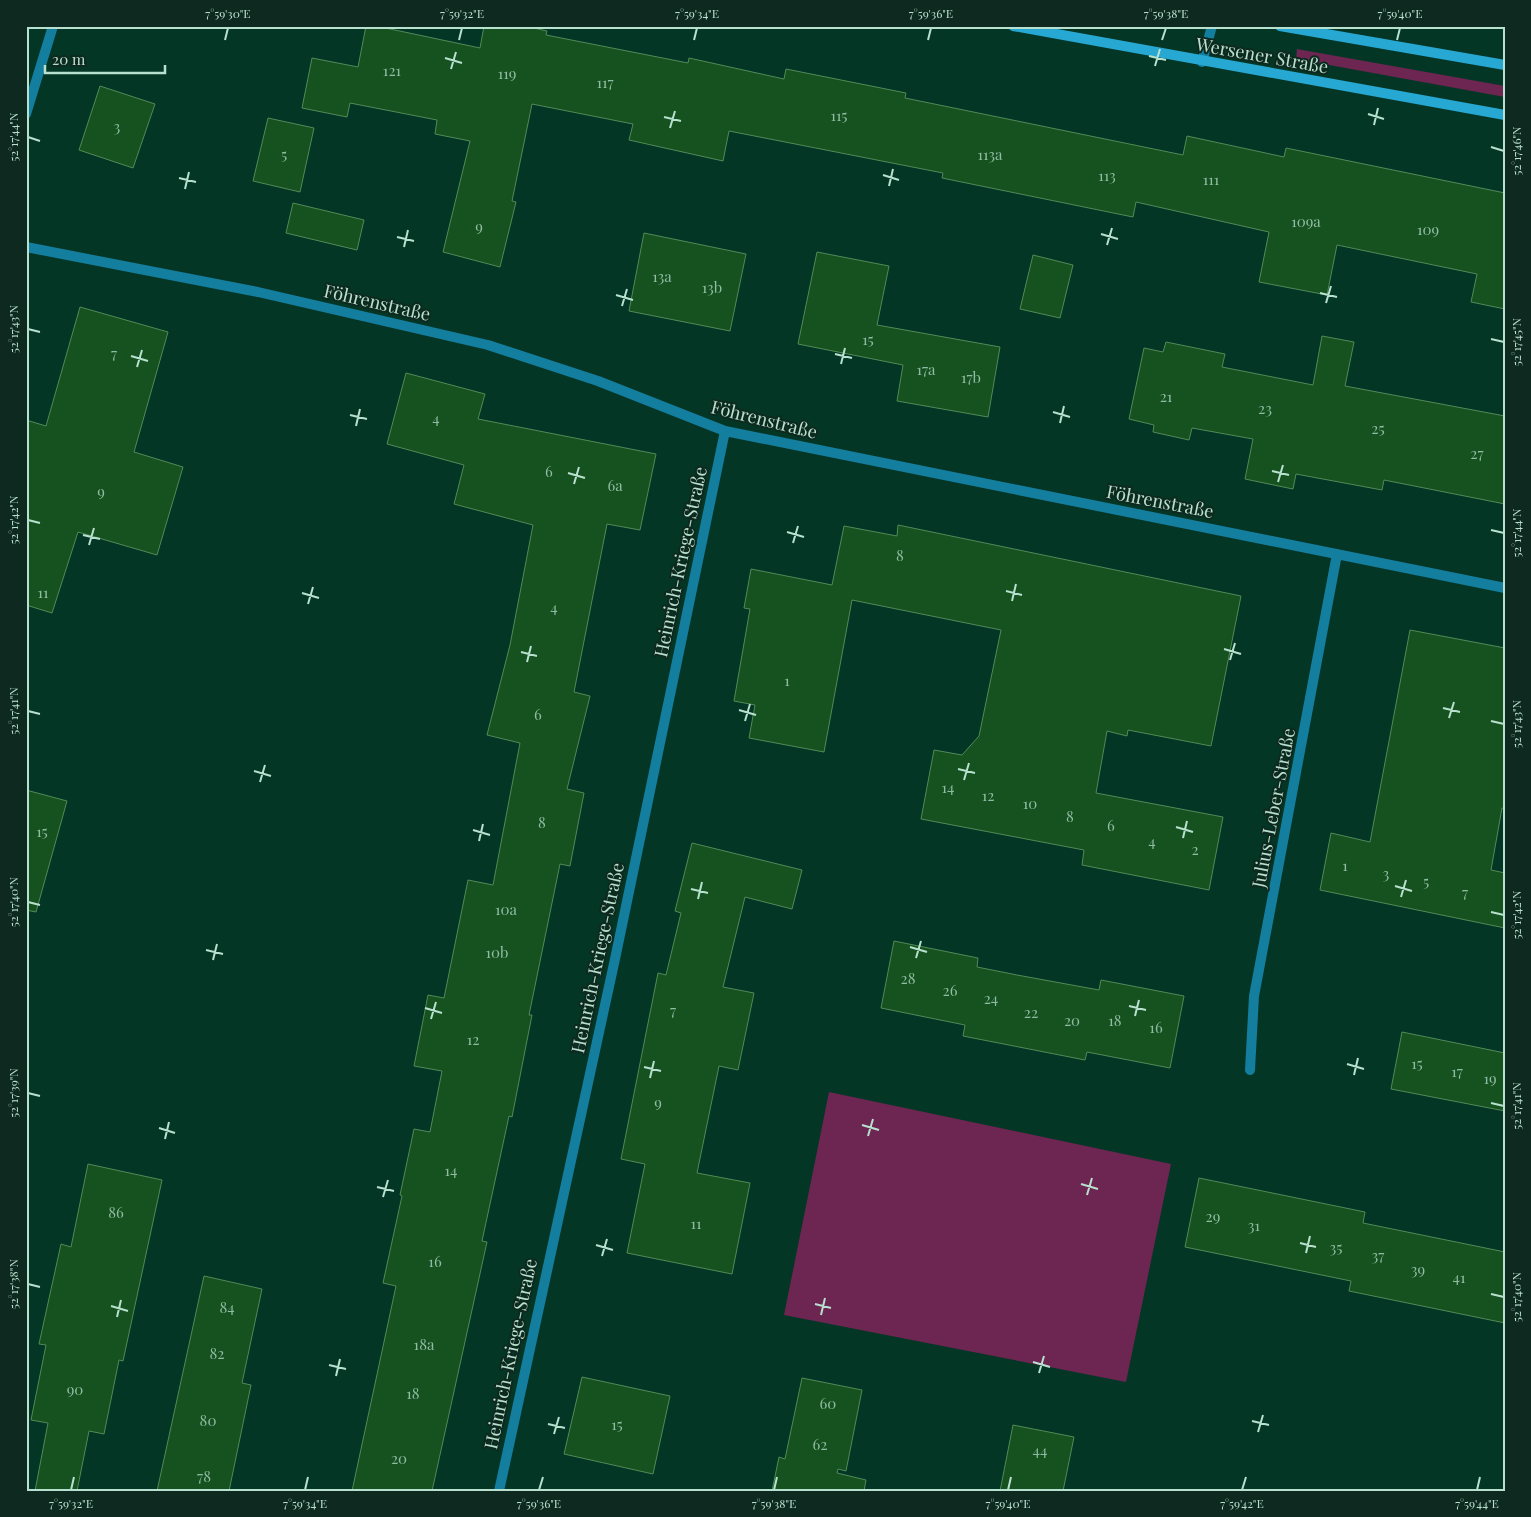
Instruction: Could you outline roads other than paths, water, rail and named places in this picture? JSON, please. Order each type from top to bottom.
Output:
[{"type":"main road","name":"Wersener Straße","points":[[1013,26],[1202,62],[1505,115]]},
{"type":"main road","name":"Wersener Straße","points":[[1280,26],[1505,65]]},
{"type":"street","points":[[26,114],[53,26]]},
{"type":"street","points":[[1202,62],[1212,26]]},
{"type":"street","name":"Föhrenstraße","points":[[26,247],[258,292],[488,345],[598,381],[725,431],[1505,588]]},
{"type":"street","name":"Heinrich-Kriege-Straße","points":[[498,1491],[615,959],[725,431]]},
{"type":"street","name":"Julius-Leber-Straße","points":[[1250,1070],[1254,996],[1338,554]]}]
